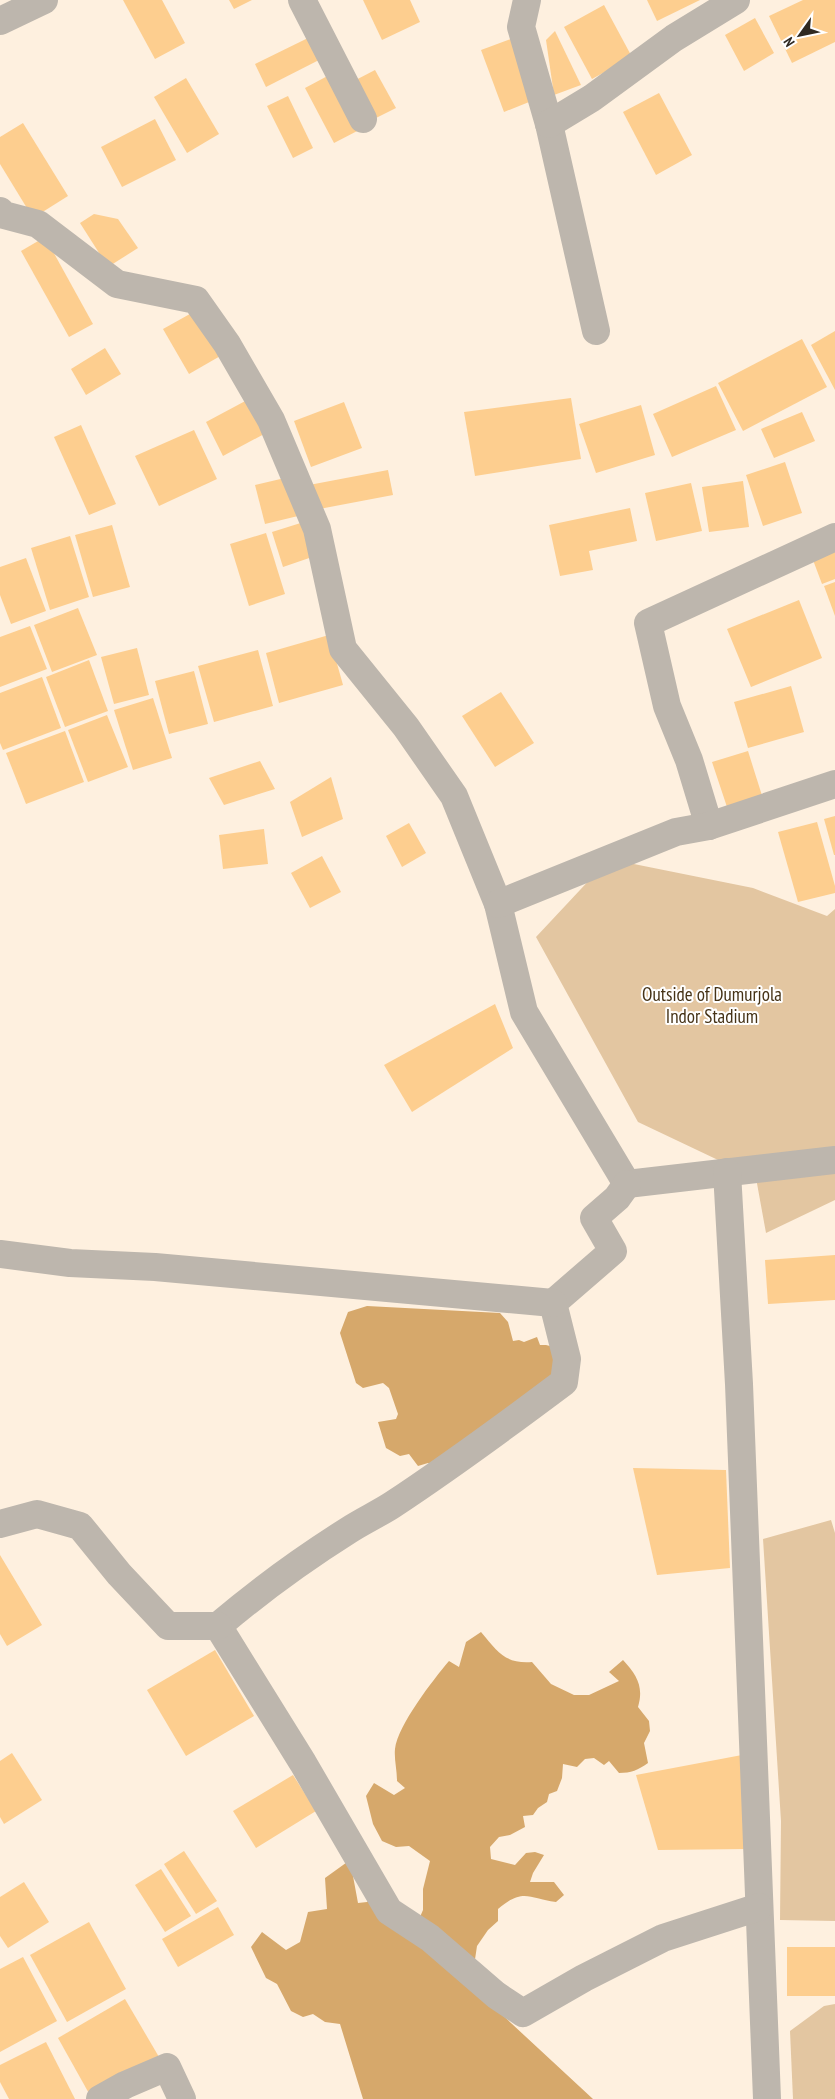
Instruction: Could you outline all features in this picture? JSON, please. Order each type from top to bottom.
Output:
[{"type":"street","points":[[0,21],[44,0]]},
{"type":"street","points":[[302,0],[363,119]]},
{"type":"street","points":[[527,0],[521,27],[549,124],[596,331]]},
{"type":"street","points":[[549,124],[592,98],[674,38],[736,0]]},
{"type":"street","points":[[0,211],[4,215],[38,224],[118,284],[196,300],[226,344],[271,420],[317,529],[343,650],[406,728],[454,796],[498,904],[524,1012],[627,1184]]},
{"type":"street","points":[[709,826],[689,760],[667,706],[648,623],[835,537]]},
{"type":"street","points":[[498,904],[676,832],[709,826],[835,784]]},
{"type":"street","points":[[0,1254],[70,1263],[155,1267],[553,1303],[584,1274],[613,1251],[594,1218],[617,1198],[627,1184],[835,1160]]},
{"type":"street","points":[[726,1172],[739,1384],[767,2099]]},
{"type":"street","points":[[0,1524],[37,1514],[80,1526],[119,1574],[168,1626],[218,1626],[270,1583],[349,1530],[391,1506],[427,1480],[456,1463],[564,1382],[567,1358],[553,1303]]},
{"type":"street","points":[[218,1626],[303,1763],[389,1911],[430,1938],[496,1995],[523,2013],[584,1978],[663,1938],[759,1907]]},
{"type":"street","points":[[100,2099],[125,2085],[167,2067],[182,2099]]},
{"type":"green space","name":"Outside of Dumurjola Indor Stadium","points":[[609,859],[753,888],[827,916],[835,909],[835,1200],[766,1233],[756,1178],[638,1122],[536,937]]},
{"type":"green space","points":[[831,1520],[835,1533],[835,1921],[780,1920],[781,1821],[763,1539]]},
{"type":"green space","points":[[835,2004],[835,2099],[793,2099],[790,2031],[824,2006]]},
{"type":"shaded area","points":[[367,1306],[500,1313],[508,1322],[513,1341],[519,1340],[524,1342],[537,1337],[540,1345],[558,1348],[557,1364],[549,1381],[434,1466],[428,1463],[418,1466],[409,1454],[400,1456],[386,1448],[378,1422],[396,1419],[398,1414],[389,1388],[383,1383],[363,1388],[356,1383],[340,1333],[348,1312]]},
{"type":"shaded area","points":[[481,1632],[497,1651],[508,1659],[532,1662],[551,1684],[574,1695],[589,1695],[619,1681],[609,1672],[623,1660],[638,1682],[640,1700],[638,1707],[649,1721],[650,1731],[644,1743],[648,1763],[634,1771],[619,1773],[609,1761],[604,1765],[594,1758],[585,1759],[577,1767],[563,1764],[562,1778],[557,1791],[549,1794],[547,1802],[538,1808],[533,1815],[523,1816],[525,1827],[510,1835],[499,1837],[490,1847],[491,1859],[515,1865],[526,1853],[535,1852],[544,1855],[530,1882],[554,1882],[564,1895],[556,1902],[521,1896],[514,1898],[498,1909],[498,1921],[488,1930],[477,1946],[471,1986],[593,2099],[363,2099],[340,2024],[325,2022],[313,2014],[303,2017],[291,2011],[277,1984],[266,1978],[251,1947],[262,1932],[286,1950],[300,1942],[308,1912],[327,1909],[325,1878],[350,1860],[358,1903],[367,1902],[374,1895],[413,1933],[423,1910],[423,1889],[430,1861],[409,1846],[396,1847],[382,1841],[373,1824],[366,1796],[374,1783],[394,1795],[405,1788],[397,1781],[395,1757],[395,1749],[402,1728],[417,1703],[442,1669],[449,1661],[459,1667],[466,1642]]},
{"type":"building","points":[[123,0],[162,0],[185,43],[155,59]]},
{"type":"building","points":[[229,0],[252,0],[234,9]]},
{"type":"building","points":[[363,0],[410,0],[420,22],[382,40]]},
{"type":"building","points":[[647,0],[700,0],[657,21]]},
{"type":"building","points":[[803,0],[835,0],[835,42],[792,63],[769,16]]},
{"type":"building","points":[[604,5],[632,57],[592,79],[564,27]]},
{"type":"building","points":[[755,18],[774,53],[744,71],[725,35]]},
{"type":"building","points":[[555,31],[581,85],[554,95],[546,40]]},
{"type":"building","points":[[308,38],[319,60],[266,87],[255,64]]},
{"type":"building","points":[[511,39],[534,100],[504,112],[481,50]]},
{"type":"building","points":[[375,70],[396,108],[368,122],[348,84]]},
{"type":"building","points":[[335,72],[363,128],[334,143],[305,88]]},
{"type":"building","points":[[186,78],[219,134],[187,153],[154,97]]},
{"type":"building","points":[[659,93],[692,155],[656,175],[623,112]]},
{"type":"building","points":[[288,96],[313,148],[293,158],[267,106]]},
{"type":"building","points":[[155,119],[176,160],[122,187],[101,147]]},
{"type":"building","points":[[23,123],[68,196],[33,218],[0,164],[0,137]]},
{"type":"building","points":[[94,214],[118,219],[138,248],[108,267],[80,223]]},
{"type":"building","points":[[45,237],[93,324],[69,337],[21,251]]},
{"type":"building","points":[[197,310],[222,355],[189,374],[163,329]]},
{"type":"building","points":[[835,331],[835,390],[811,345]]},
{"type":"building","points":[[802,339],[827,387],[743,431],[718,383]]},
{"type":"building","points":[[105,348],[121,374],[86,395],[71,369]]},
{"type":"building","points":[[716,386],[736,430],[672,457],[653,414]]},
{"type":"building","points":[[571,398],[581,459],[475,476],[464,412]]},
{"type":"building","points":[[249,399],[266,433],[223,456],[206,422]]},
{"type":"building","points":[[344,402],[362,448],[311,467],[294,421]]},
{"type":"building","points":[[641,405],[655,455],[596,473],[579,424]]},
{"type":"building","points":[[802,412],[815,441],[774,458],[761,429]]},
{"type":"building","points":[[81,425],[116,504],[89,515],[54,437]]},
{"type":"building","points":[[194,430],[217,479],[159,506],[135,456]]},
{"type":"building","points":[[785,462],[802,513],[763,526],[746,475]]},
{"type":"building","points":[[388,470],[393,495],[314,510],[309,485]]},
{"type":"building","points":[[289,477],[298,516],[265,524],[255,485]]},
{"type":"building","points":[[743,481],[749,527],[709,532],[702,487]]},
{"type":"building","points":[[691,483],[702,531],[656,541],[645,493]]},
{"type":"building","points":[[630,508],[637,541],[589,551],[593,570],[560,576],[549,525]]},
{"type":"building","points":[[307,521],[318,555],[283,567],[272,532]]},
{"type":"building","points":[[112,525],[130,587],[93,597],[75,535]]},
{"type":"building","points":[[266,533],[285,594],[249,606],[230,544]]},
{"type":"building","points":[[70,536],[89,597],[50,610],[31,548]]},
{"type":"building","points":[[835,543],[835,579],[822,584],[810,552]]},
{"type":"building","points":[[26,558],[46,611],[11,624],[0,595],[0,567]]},
{"type":"building","points":[[835,582],[835,616],[824,586]]},
{"type":"building","points":[[799,600],[822,658],[751,687],[727,629]]},
{"type":"building","points":[[78,608],[97,655],[52,672],[34,625]]},
{"type":"building","points":[[30,626],[47,669],[0,687],[0,637]]},
{"type":"building","points":[[329,635],[343,685],[279,703],[266,653]]},
{"type":"building","points":[[137,648],[149,695],[114,704],[101,657]]},
{"type":"building","points":[[258,650],[273,706],[214,722],[198,666]]},
{"type":"building","points":[[89,660],[108,711],[65,727],[46,677]]},
{"type":"building","points":[[194,671],[208,724],[169,734],[155,681]]},
{"type":"building","points":[[42,677],[61,728],[3,750],[0,743],[0,693]]},
{"type":"building","points":[[791,686],[804,732],[748,748],[734,702]]},
{"type":"building","points":[[501,692],[534,743],[495,767],[462,716]]},
{"type":"building","points":[[153,698],[172,758],[133,770],[114,710]]},
{"type":"building","points":[[107,715],[128,767],[88,782],[68,730]]},
{"type":"building","points":[[65,731],[84,782],[26,804],[6,753]]},
{"type":"building","points":[[748,751],[764,802],[729,813],[712,762]]},
{"type":"building","points":[[260,761],[275,789],[224,805],[209,778]]},
{"type":"building","points":[[331,777],[343,819],[302,837],[290,802]]},
{"type":"building","points":[[835,816],[835,855],[834,855],[824,819]]},
{"type":"building","points":[[817,822],[835,886],[835,893],[798,902],[778,832]]},
{"type":"building","points":[[409,823],[426,853],[402,867],[386,836]]},
{"type":"building","points":[[264,829],[268,864],[223,869],[219,835]]},
{"type":"building","points":[[322,856],[341,892],[310,908],[291,873]]},
{"type":"building","points":[[495,1004],[513,1048],[412,1112],[384,1065]]},
{"type":"building","points":[[835,1255],[835,1300],[768,1304],[765,1260]]},
{"type":"building","points":[[633,1468],[726,1470],[730,1568],[657,1575]]},
{"type":"building","points":[[0,1555],[42,1625],[7,1646],[0,1634]]},
{"type":"building","points":[[215,1650],[254,1716],[186,1756],[147,1690]]},
{"type":"building","points":[[12,1753],[42,1800],[4,1824],[0,1817],[0,1761]]},
{"type":"building","points":[[742,1755],[746,1849],[658,1850],[636,1775]]},
{"type":"building","points":[[293,1775],[316,1811],[256,1848],[233,1811]]},
{"type":"building","points":[[184,1851],[217,1901],[196,1914],[164,1864]]},
{"type":"building","points":[[161,1869],[191,1916],[165,1932],[135,1885]]},
{"type":"building","points":[[24,1882],[49,1922],[8,1948],[0,1936],[0,1897]]},
{"type":"building","points":[[218,1907],[234,1935],[178,1967],[162,1939]]},
{"type":"building","points":[[89,1922],[126,1989],[67,2022],[30,1955]]},
{"type":"building","points":[[787,1947],[835,1947],[835,1996],[787,1996]]},
{"type":"building","points":[[23,1957],[57,2021],[0,2052],[0,1969]]},
{"type":"building","points":[[125,1999],[159,2057],[91,2097],[58,2038]]},
{"type":"building","points":[[46,2042],[75,2099],[9,2099],[0,2082],[0,2065]]}]
